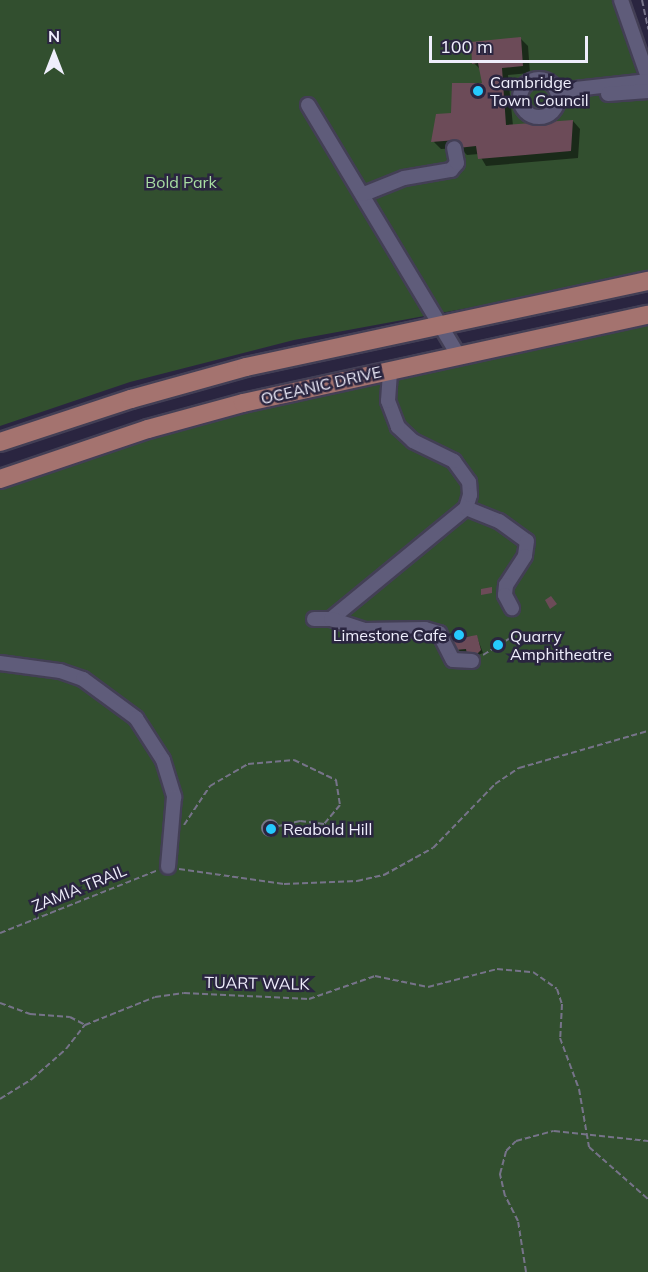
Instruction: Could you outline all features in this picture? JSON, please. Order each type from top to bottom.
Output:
[{"type":"main road","name":"OCEANIC DRIVE","points":[[0,442],[131,399],[246,367],[648,281]]},
{"type":"main road","name":"OCEANIC DRIVE","points":[[0,479],[159,426],[390,370],[648,315]]},
{"type":"street","points":[[621,0],[648,79],[557,95],[648,90]]},
{"type":"street","points":[[308,105],[364,194],[458,355]]},
{"type":"street","points":[[364,194],[404,178],[451,170],[457,163],[454,148]]},
{"type":"street","points":[[331,620],[466,508],[470,495],[463,471],[398,427],[388,401],[390,370]]},
{"type":"street","points":[[466,508],[499,521],[527,541],[525,556],[506,585],[504,595],[512,608]]},
{"type":"street","points":[[314,620],[331,620],[364,630],[425,629],[439,633],[453,660],[472,661]]},
{"type":"street","points":[[0,663],[60,671],[82,679],[136,718],[152,740],[170,778],[174,806],[168,867]]},
{"type":"path","points":[[642,0],[648,29]]},
{"type":"path","points":[[472,661],[513,636]]},
{"type":"path","points":[[168,867],[284,884],[357,881],[384,875],[433,848],[495,784],[519,768],[648,731]]},
{"type":"path","points":[[170,846],[179,840],[182,827],[210,786],[248,764],[294,760],[336,780],[340,805],[324,824],[300,821],[278,826]]},
{"type":"path","points":[[178,826],[180,816]]},
{"type":"path","points":[[271,820],[278,826],[275,834],[262,836],[265,822],[271,820]]},
{"type":"path","name":"ZAMIA TRAIL","points":[[0,933],[168,867]]},
{"type":"path","name":"TUART WALK","points":[[85,1025],[156,998],[184,993],[309,999],[375,976],[428,987],[497,969],[533,972],[556,989],[562,1004],[560,1038],[579,1089],[585,1134]]},
{"type":"path","points":[[0,1003],[30,1014],[70,1017],[85,1025],[66,1049],[32,1079],[0,1099]]},
{"type":"path","points":[[526,1272],[518,1221],[504,1196],[500,1174],[506,1151],[516,1141],[554,1131],[648,1140]]},
{"type":"path","points":[[585,1134],[596,1156],[648,1199]]},
{"type":"green space","name":"Bold Park","points":[[0,0],[615,0],[629,48],[648,92],[648,275],[294,340],[130,382],[0,426]]},
{"type":"green space","points":[[648,321],[648,1272],[0,1272],[0,485],[150,435],[245,409]]},
{"type":"building","name":"Cambridge Town Council","points":[[521,37],[523,66],[502,68],[506,125],[573,120],[571,151],[478,159],[476,146],[458,148],[457,140],[431,142],[436,114],[451,113],[452,83],[482,83],[478,63],[472,64],[471,42]]},
{"type":"building","points":[[492,587],[492,593],[481,595],[481,589]]},
{"type":"building","points":[[551,596],[557,604],[550,609],[545,600]]},
{"type":"building","points":[[465,633],[466,637],[477,635],[481,650],[477,654],[467,655],[466,649],[455,650],[453,635]]},
{"type":"place","name":"Cambridge Town Council","points":[[478,91]]},
{"type":"place","name":"Limestone Cafe","points":[[459,635]]},
{"type":"place","name":"Quarry Amphitheatre","points":[[498,645]]},
{"type":"place","name":"Reabold Hill","points":[[271,829]]}]
